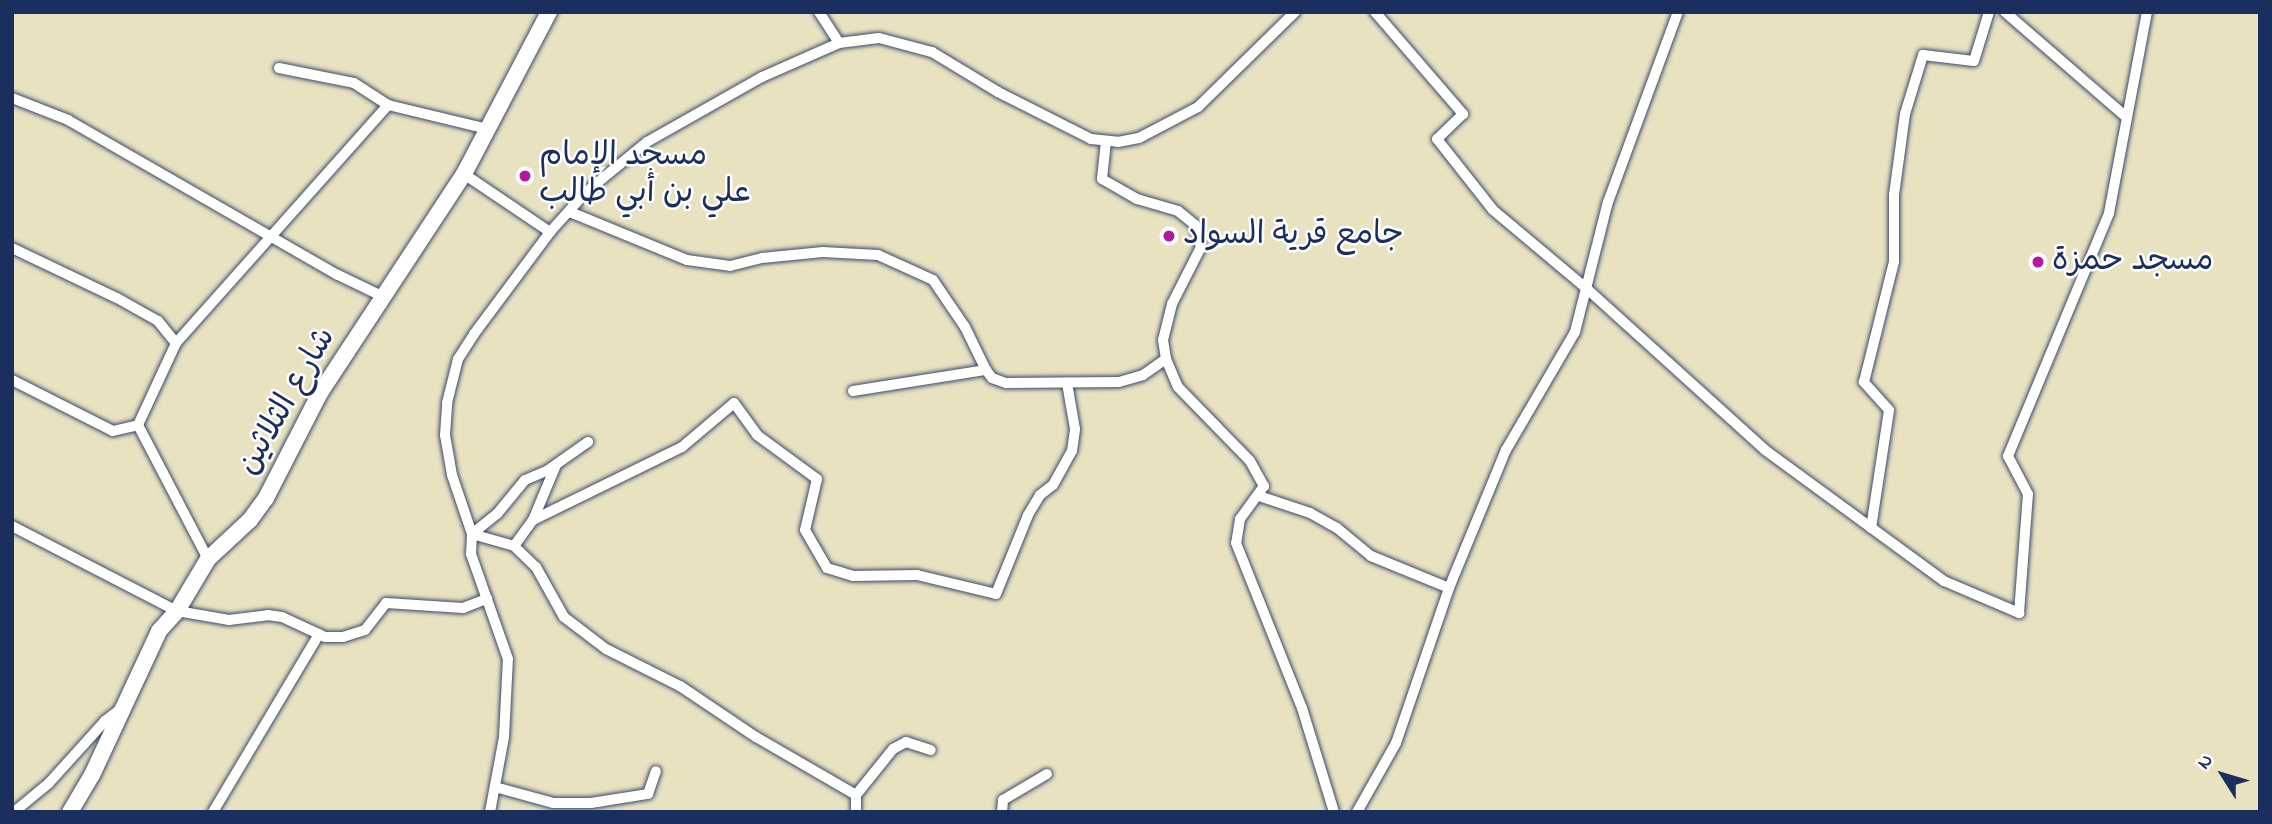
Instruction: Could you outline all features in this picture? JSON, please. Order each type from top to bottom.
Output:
[{"type":"street","name":"شارع الثلاثين","points":[[70,812],[159,631],[177,611],[208,559],[250,520],[266,498],[308,412],[464,174],[548,12]]},
{"type":"street","points":[[819,12],[839,43]]},
{"type":"street","points":[[490,812],[508,706],[508,659],[471,554],[472,534],[452,475],[445,435],[446,403],[458,359],[550,232],[586,192],[647,142],[762,77],[839,43],[879,38],[932,52],[1010,98],[1091,139],[1118,142],[1139,138],[1198,107],[1295,12]]},
{"type":"street","points":[[1375,12],[1462,114],[1437,139],[1493,210],[1586,288],[1765,450],[1944,582],[2019,614],[2028,494],[2008,456],[2109,213],[2147,12]]},
{"type":"street","points":[[1357,812],[1396,743],[1449,588],[1506,450],[1575,332],[1608,201],[1678,12]]},
{"type":"street","points":[[1871,527],[1889,410],[1864,382],[1894,262],[1894,195],[1905,114],[1923,55],[1974,61],[1989,12]]},
{"type":"street","points":[[2005,12],[2126,116]]},
{"type":"street","points":[[279,68],[354,83],[388,105],[488,130]]},
{"type":"street","points":[[12,98],[68,120],[272,237],[384,297]]},
{"type":"street","points":[[138,425],[176,343],[388,105]]},
{"type":"street","points":[[1106,141],[1102,179],[1137,199],[1178,211],[1195,225],[1201,247],[1172,304],[1163,340],[1166,359],[1178,387],[1250,461],[1264,485],[1259,496],[1240,519],[1236,543],[1302,708],[1334,812]]},
{"type":"street","points":[[464,174],[550,232]]},
{"type":"street","points":[[570,212],[687,260],[730,266],[762,258],[823,252],[878,255],[933,280],[965,327],[986,370],[992,378],[1006,383],[1119,382],[1143,375],[1166,359]]},
{"type":"street","points":[[12,248],[117,298],[158,321],[176,343]]},
{"type":"street","points":[[853,391],[986,370]]},
{"type":"street","points":[[12,380],[113,431],[138,425]]},
{"type":"street","points":[[533,520],[682,447],[734,404],[757,435],[817,479],[805,530],[827,568],[853,576],[917,575],[996,594],[1028,515],[1040,495],[1053,485],[1072,451],[1075,429],[1067,383]]},
{"type":"street","points":[[138,425],[208,559]]},
{"type":"street","points":[[472,534],[497,514],[525,480],[556,465],[588,442]]},
{"type":"street","points":[[514,546],[533,520],[556,465]]},
{"type":"street","points":[[1259,496],[1310,513],[1337,528],[1371,555],[1449,588]]},
{"type":"street","points":[[12,526],[177,611],[229,620],[268,615],[282,617],[319,634],[343,637],[365,630],[386,603],[463,608],[487,599]]},
{"type":"street","points":[[472,534],[514,546],[536,567],[564,617],[606,649],[680,686],[756,737],[856,795]]},
{"type":"street","points":[[213,812],[319,634]]},
{"type":"street","points":[[14,812],[49,783],[105,721],[124,706]]},
{"type":"street","points":[[856,812],[856,795],[893,749],[906,742],[931,750]]},
{"type":"street","points":[[495,787],[553,803],[591,803],[648,794],[656,771]]},
{"type":"street","points":[[1002,812],[1003,800],[1047,774]]},
{"type":"place","name":"مسجد الإمام علي بن أبي طالب","points":[[525,176]]},
{"type":"place","name":"جامع قرية السواد","points":[[1169,236]]},
{"type":"place","name":"مسجد حمزة","points":[[2038,262]]}]
